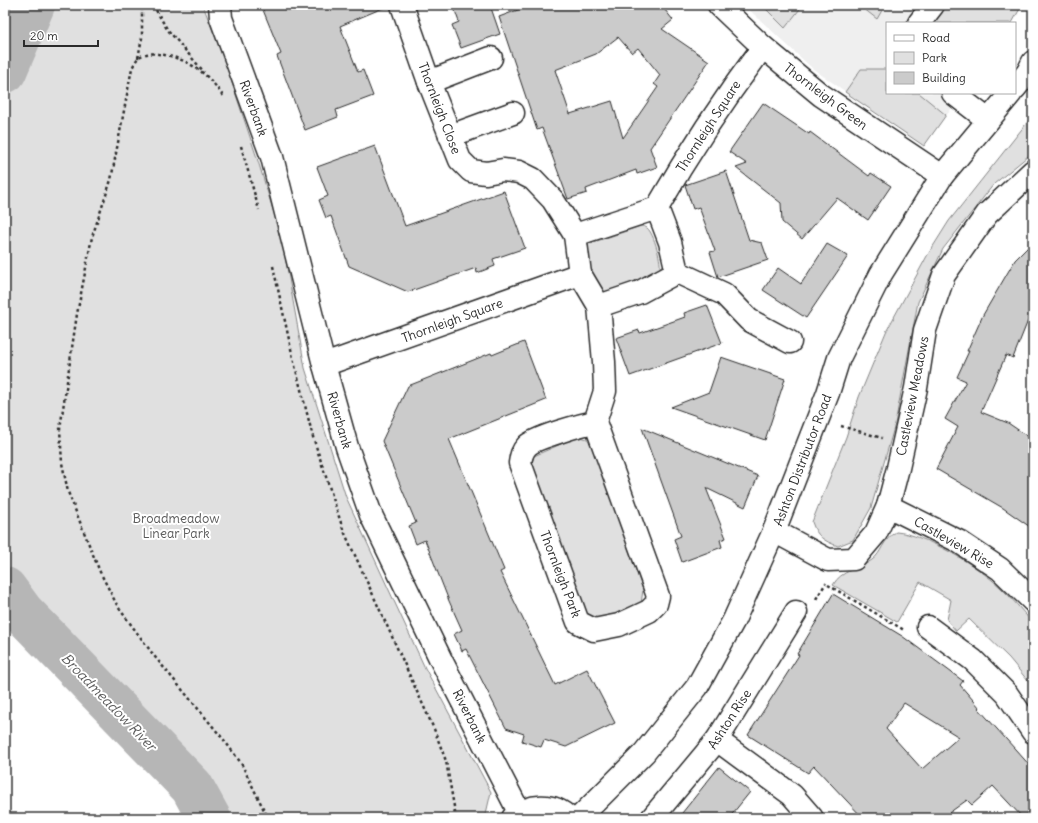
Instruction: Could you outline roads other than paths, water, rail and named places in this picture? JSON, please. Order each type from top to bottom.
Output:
[{"type":"street","name":"Riverbank","points":[[220,5],[221,18],[272,157],[324,365],[347,447],[371,515],[516,815]]},
{"type":"street","name":"Thornleigh Close","points":[[402,5],[429,82],[460,160],[471,171],[486,173],[508,170],[519,172],[533,178],[553,200],[575,236]]},
{"type":"street","name":"Thornleigh Green","points":[[719,5],[763,47],[821,95],[942,176]]},
{"type":"street","points":[[920,22],[933,5]]},
{"type":"street","name":"Thornleigh Square","points":[[657,208],[724,99],[763,47]]},
{"type":"street","points":[[429,82],[491,58]]},
{"type":"street","points":[[1016,87],[1028,72],[1033,62]]},
{"type":"street","points":[[954,94],[988,120]]},
{"type":"street","name":"Ashton Distributor Road","points":[[579,818],[644,753],[697,687],[734,620],[774,531],[818,419],[839,358],[881,274],[942,176],[1010,94]]},
{"type":"street","points":[[450,136],[512,113]]},
{"type":"street","name":"Castleview Meadows","points":[[774,531],[828,560],[854,559],[876,533],[888,506],[916,388],[925,330],[944,275],[987,214],[1033,171]]},
{"type":"street","points":[[594,422],[605,391],[599,306],[580,274],[575,236],[657,208],[670,242],[677,272]]},
{"type":"street","points":[[599,306],[640,292],[677,272]]},
{"type":"street","points":[[677,272],[724,294],[750,320],[790,342]]},
{"type":"street","name":"Thornleigh Square","points":[[324,365],[580,274]]},
{"type":"street","name":"Thornleigh Park","points":[[594,422],[658,596],[656,604],[649,612],[619,625],[594,630],[578,622],[520,463],[522,452],[528,444],[583,424],[594,422]]},
{"type":"street","name":"Castleview Rise","points":[[888,506],[958,541],[1000,569],[1033,601]]},
{"type":"street","name":"Ashton Rise","points":[[652,818],[717,740],[796,612]]},
{"type":"street","points":[[928,627],[973,660],[1007,694],[1033,732]]},
{"type":"street","points":[[717,740],[792,795],[812,818]]},
{"type":"street","points":[[516,815],[531,807],[543,806],[555,808],[569,818]]},
{"type":"waterway","name":"Broadmeadow River","points":[[5,71],[33,5]]},
{"type":"waterway","name":"Broadmeadow River","points":[[5,589],[22,612],[192,787],[209,818]]},
{"type":"park label","name":"Broadmeadow Linear Park","points":[[176,526]]}]
